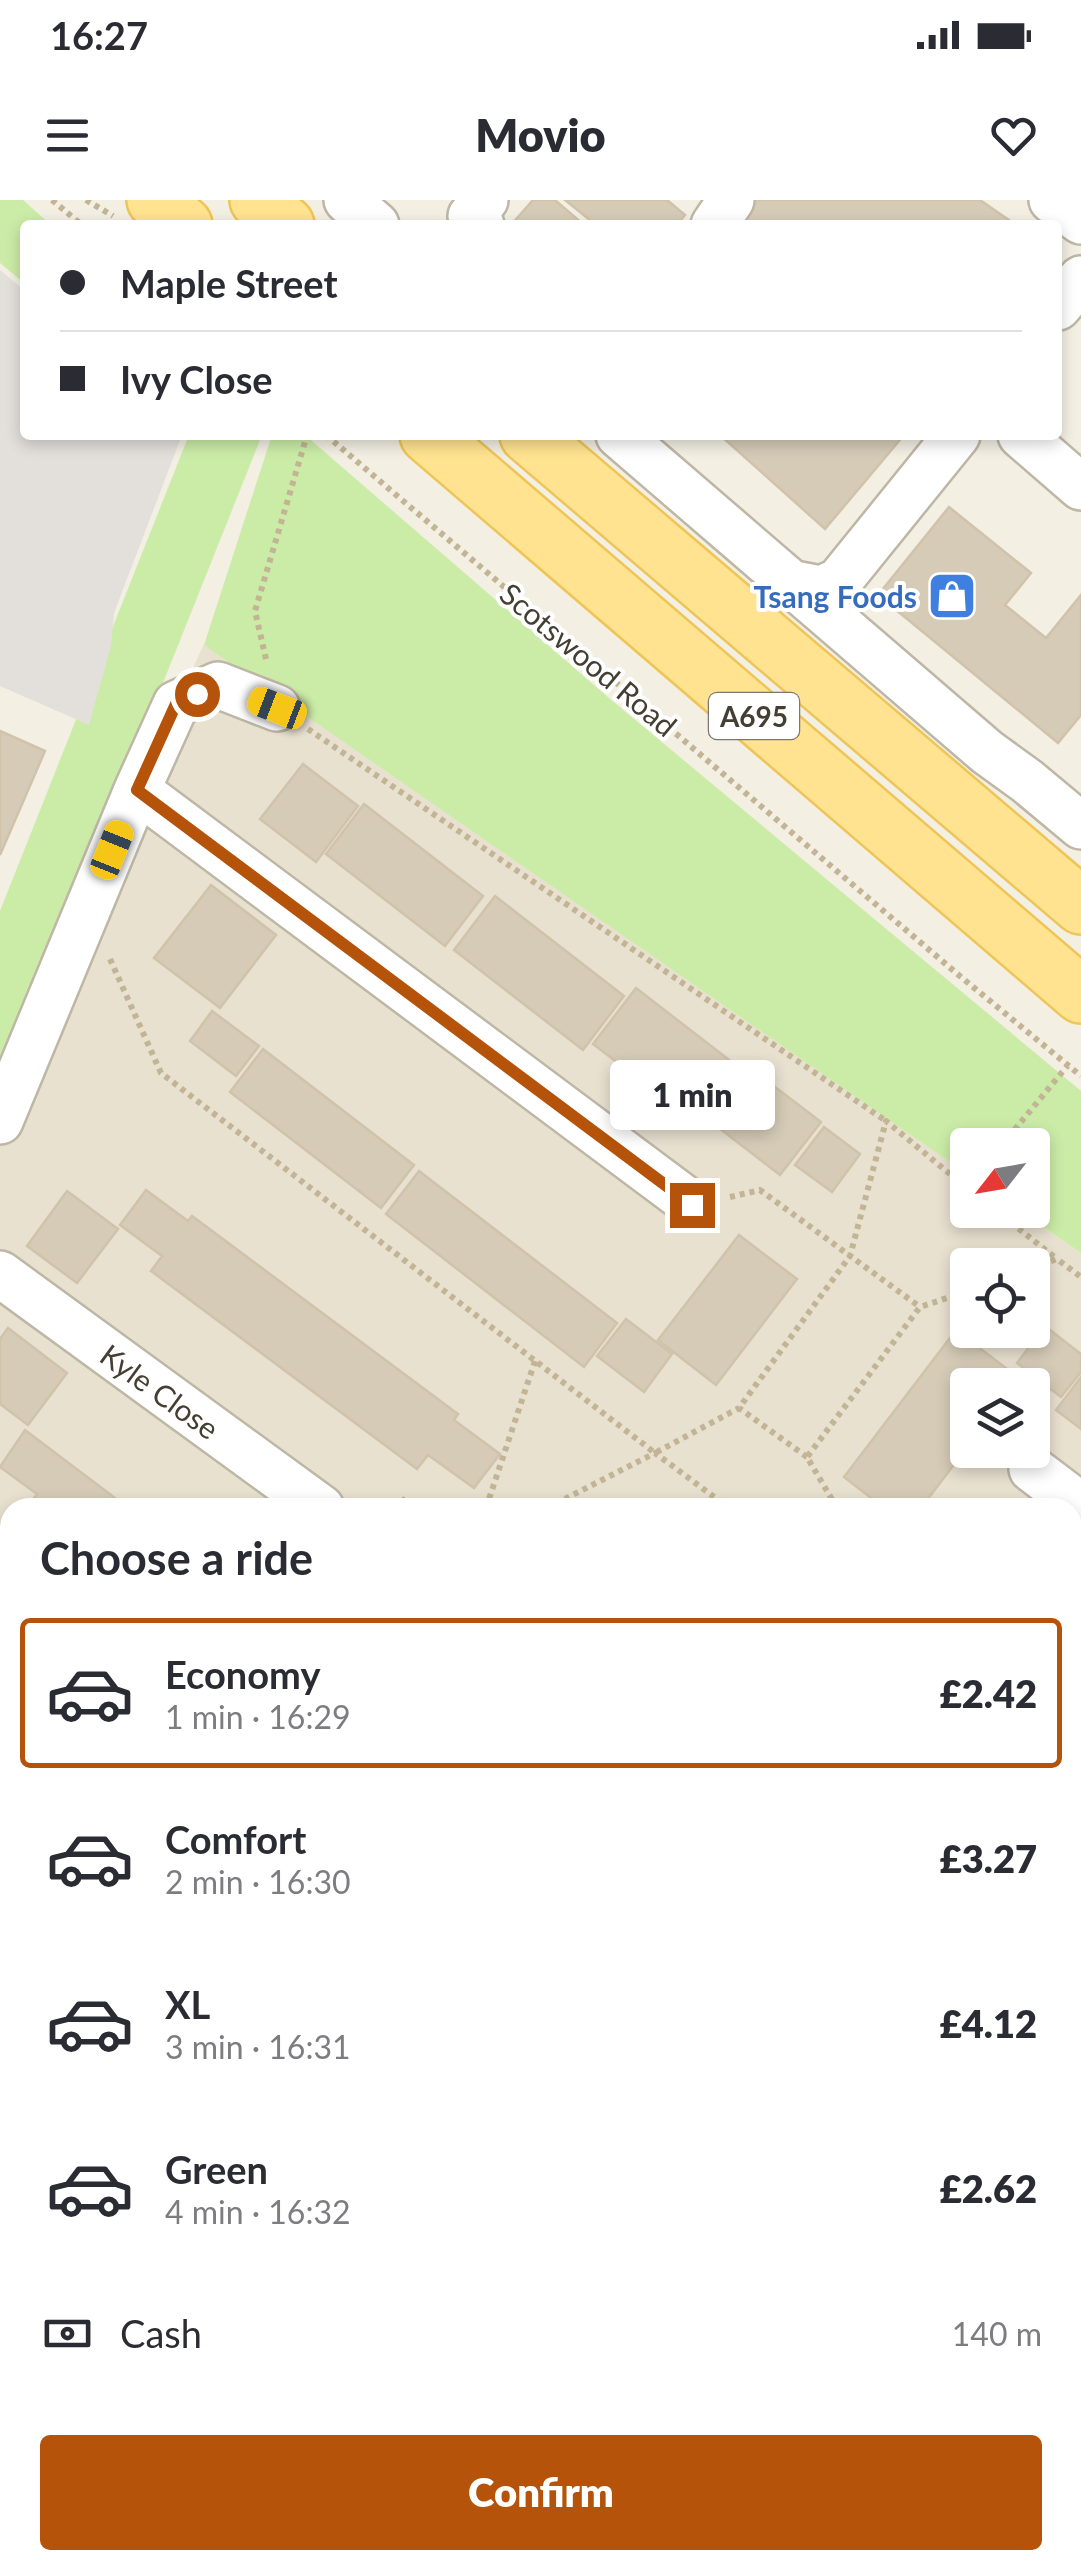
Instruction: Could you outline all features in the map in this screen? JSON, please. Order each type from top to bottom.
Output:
[{"type":"main road","points":[[155,200],[178,220]]},
{"type":"main road","points":[[258,200],[280,220]]},
{"type":"main road","name":"Scotswood Road","points":[[434,440],[1081,995]]},
{"type":"main road","name":"A695","points":[[534,440],[1081,906]]},
{"type":"street","points":[[347,200],[370,220]]},
{"type":"street","points":[[475,220],[471,216],[485,200]]},
{"type":"street","points":[[1052,200],[1081,221]]},
{"type":"street","points":[[1062,301],[1081,279]]},
{"type":"street","points":[[624,440],[987,752],[1081,826]]},
{"type":"street","points":[[790,583],[821,589],[839,581],[953,440]]},
{"type":"street","points":[[1027,440],[1081,487]]},
{"type":"street","points":[[0,1120],[176,704],[218,685],[277,708]]},
{"type":"street","points":[[946,792],[1026,780]]},
{"type":"street","points":[[137,790],[692,1205]]},
{"type":"street","name":"Kyle Close","points":[[0,1274],[307,1498]]},
{"type":"street","points":[[1032,1468],[1071,1498]]},
{"type":"path","points":[[52,200],[76,220]]},
{"type":"path","points":[[86,200],[118,220]]},
{"type":"path","points":[[306,440],[255,610],[277,708],[886,1121],[950,1174]]},
{"type":"path","name":"Scotswood Road","points":[[332,440],[1081,1076]]},
{"type":"path","points":[[88,910],[161,1073],[716,1498]]},
{"type":"path","points":[[1016,1128],[1068,1065]]},
{"type":"path","points":[[567,1498],[738,1408],[850,1256],[886,1121]]},
{"type":"path","points":[[692,1205],[760,1190],[920,1308]]},
{"type":"path","points":[[1017,1228],[1081,1277]]},
{"type":"path","points":[[1050,1262],[1057,1259]]},
{"type":"path","points":[[808,1458],[920,1308],[950,1297]]},
{"type":"path","points":[[489,1498],[535,1360]]},
{"type":"path","points":[[738,1408],[808,1458],[830,1498]]},
{"type":"shaded area","points":[[0,270],[20,287],[20,440],[180,440],[114,613],[111,646],[89,725],[0,686]]},
{"type":"shaded area","points":[[204,644],[950,1162],[950,1228],[1045,1228],[1081,1253],[1081,1498],[0,1498],[0,1119],[137,790]]},
{"type":"green space","points":[[0,200],[23,200],[45,220],[20,220],[20,280],[0,263]]},
{"type":"green space","points":[[187,440],[260,440],[6,1076],[0,1075],[0,911]]},
{"type":"green space","points":[[270,440],[311,440],[609,698],[1081,1091],[1081,1253],[1045,1228],[1050,1228],[1050,1128],[950,1128],[950,1162],[204,645]]},
{"type":"building","points":[[533,200],[555,200],[578,220],[515,220]]},
{"type":"building","points":[[565,200],[667,200],[685,215],[681,220],[590,220]]},
{"type":"building","points":[[753,200],[980,200],[1009,220],[739,220]]},
{"type":"building","points":[[726,440],[900,440],[825,529]]},
{"type":"building","points":[[949,507],[1031,573],[1005,605],[1046,638],[1081,595],[1081,715],[1058,743],[878,595]]},
{"type":"building","points":[[0,731],[45,751],[0,855]]},
{"type":"building","points":[[303,764],[358,806],[316,862],[260,819]]},
{"type":"building","points":[[364,804],[483,896],[445,946],[326,854]]},
{"type":"building","points":[[211,885],[276,935],[220,1008],[154,958]]},
{"type":"building","points":[[495,896],[624,996],[583,1050],[454,950]]},
{"type":"building","points":[[636,988],[737,1066],[694,1121],[593,1044]]},
{"type":"building","points":[[212,1011],[259,1046],[236,1076],[190,1041]]},
{"type":"building","points":[[263,1049],[414,1165],[381,1208],[230,1092]]},
{"type":"building","points":[[746,1065],[821,1122],[780,1175],[706,1118]]},
{"type":"building","points":[[824,1127],[860,1154],[832,1192],[795,1165]]},
{"type":"building","points":[[419,1171],[617,1323],[584,1367],[386,1214]]},
{"type":"building","points":[[146,1190],[188,1221],[192,1216],[458,1414],[454,1420],[500,1454],[474,1488],[428,1455],[417,1469],[151,1271],[162,1256],[120,1225]]},
{"type":"building","points":[[67,1191],[118,1229],[77,1283],[27,1246]]},
{"type":"building","points":[[739,1235],[797,1279],[716,1385],[658,1340]]},
{"type":"building","points":[[626,1319],[672,1354],[644,1392],[597,1356]]},
{"type":"building","points":[[8,1328],[67,1373],[28,1425],[0,1404],[0,1339]]},
{"type":"building","points":[[1050,1330],[1081,1354],[1081,1372],[1061,1397],[1050,1388],[1050,1368],[1023,1368],[1017,1363],[1028,1348],[1050,1348]]},
{"type":"building","points":[[950,1338],[950,1348],[980,1348],[1006,1368],[950,1368],[951,1468],[929,1498],[871,1498],[844,1477]]},
{"type":"building","points":[[1081,1377],[1081,1429],[1056,1410]]},
{"type":"building","points":[[25,1430],[115,1498],[34,1498],[37,1494],[0,1467]]},
{"type":"place","name":"Tsang Foods","points":[[952,596]]},
{"type":"route","points":[[197,694],[176,704],[137,790],[692,1205]]}]
